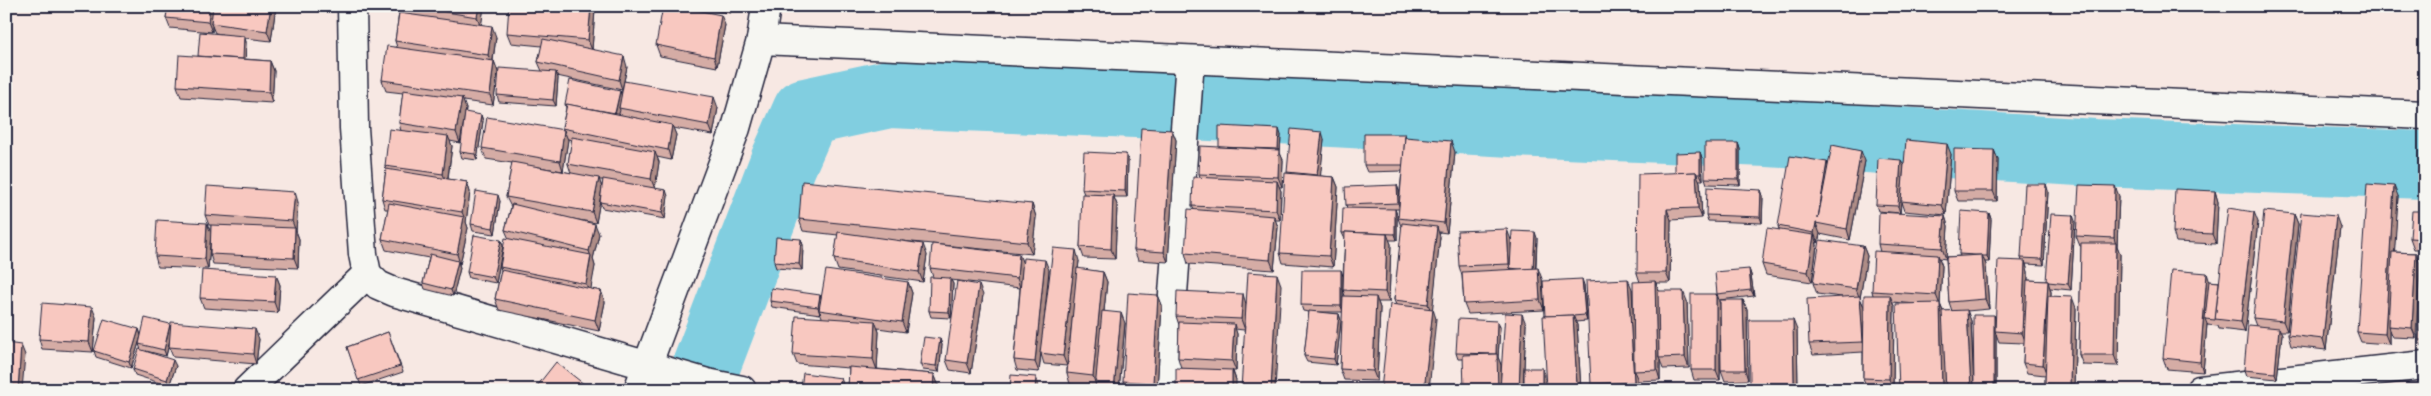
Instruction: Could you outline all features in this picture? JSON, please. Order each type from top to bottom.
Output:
[{"type":"street","points":[[352,6],[354,128],[363,254],[367,274],[378,285],[394,292],[707,383],[742,390]]},
{"type":"street","points":[[638,390],[659,368],[736,128],[761,40],[766,6]]},
{"type":"street","points":[[761,40],[1190,66],[2425,115]]},
{"type":"street","points":[[1166,390],[1190,66]]},
{"type":"street","points":[[247,390],[367,274]]},
{"type":"street","points":[[2200,390],[2260,387],[2425,365]]},
{"type":"building","points":[[168,6],[210,6],[208,22],[166,18]]},
{"type":"building","points":[[213,6],[271,6],[267,31],[211,23]]},
{"type":"building","points":[[409,6],[479,6],[477,17]]},
{"type":"building","points":[[509,6],[591,6],[588,40],[507,33]]},
{"type":"building","points":[[663,6],[677,6],[721,15],[714,57],[656,45]]},
{"type":"building","points":[[399,13],[492,26],[488,55],[395,41]]},
{"type":"building","points":[[200,32],[244,36],[243,59],[198,56]]},
{"type":"building","points":[[543,39],[624,56],[619,80],[538,62]]},
{"type":"building","points":[[387,46],[494,61],[490,95],[382,80]]},
{"type":"building","points":[[179,55],[270,61],[269,92],[177,86]]},
{"type":"building","points":[[499,68],[556,72],[553,100],[497,95]]},
{"type":"building","points":[[570,80],[620,91],[615,113],[565,104]]},
{"type":"building","points":[[624,81],[714,97],[709,125],[619,108]]},
{"type":"building","points":[[403,90],[462,98],[456,132],[399,123]]},
{"type":"building","points":[[567,104],[672,125],[668,150],[562,128]]},
{"type":"building","points":[[465,112],[481,115],[475,154],[460,152]]},
{"type":"building","points":[[487,117],[564,130],[560,161],[482,148]]},
{"type":"building","points":[[1219,126],[1279,129],[1278,149],[1219,147]]},
{"type":"building","points":[[1141,128],[1172,130],[1164,252],[1134,250]]},
{"type":"building","points":[[389,129],[448,136],[443,174],[385,166]]},
{"type":"building","points":[[1291,129],[1322,132],[1317,175],[1287,172]]},
{"type":"building","points":[[1364,134],[1405,134],[1403,165],[1364,165]]},
{"type":"building","points":[[572,137],[655,152],[651,179],[568,164]]},
{"type":"building","points":[[1405,137],[1451,141],[1444,223],[1398,218]]},
{"type":"building","points":[[1906,140],[1947,144],[1942,205],[1901,201]]},
{"type":"building","points":[[1705,143],[1738,143],[1738,179],[1705,178]]},
{"type":"building","points":[[1832,145],[1861,151],[1847,229],[1816,223],[1814,233],[1778,226],[1790,156],[1827,162],[1818,218]]},
{"type":"building","points":[[1200,146],[1279,150],[1278,177],[1199,174]]},
{"type":"building","points":[[1954,149],[1994,150],[1993,191],[1954,191]]},
{"type":"building","points":[[1084,152],[1126,154],[1125,191],[1082,189]]},
{"type":"building","points":[[1700,152],[1700,174],[1696,172],[1675,173],[1675,153]]},
{"type":"building","points":[[1878,158],[1901,160],[1898,206],[1876,205]]},
{"type":"building","points":[[512,162],[599,178],[592,212],[506,197]]},
{"type":"building","points":[[386,169],[467,182],[462,212],[382,199]]},
{"type":"building","points":[[1696,172],[1698,208],[1667,209],[1666,273],[1637,273],[1638,174]]},
{"type":"building","points":[[1285,173],[1334,177],[1329,256],[1280,253]]},
{"type":"building","points":[[1193,177],[1277,181],[1276,210],[1192,206]]},
{"type":"building","points":[[603,179],[666,190],[662,213],[600,202]]},
{"type":"building","points":[[802,181],[1032,204],[1027,242],[799,219]]},
{"type":"building","points":[[2025,184],[2046,184],[2042,259],[2021,258]]},
{"type":"building","points":[[2367,184],[2394,186],[2385,334],[2357,332]]},
{"type":"building","points":[[1397,185],[1398,203],[1346,205],[1345,187]]},
{"type":"building","points":[[2079,185],[2115,186],[2114,238],[2076,236]]},
{"type":"building","points":[[207,186],[295,192],[292,221],[205,215]]},
{"type":"building","points":[[1707,187],[1761,190],[1760,217],[1706,215]]},
{"type":"building","points":[[2175,189],[2215,191],[2212,234],[2173,232]]},
{"type":"building","points":[[476,191],[498,195],[493,228],[471,224]]},
{"type":"building","points":[[1082,194],[1113,195],[1111,249],[1080,247]]},
{"type":"building","points":[[389,203],[464,217],[457,254],[382,239]]},
{"type":"building","points":[[512,204],[595,224],[589,251],[505,230]]},
{"type":"building","points":[[1343,208],[1395,209],[1395,234],[1342,233]]},
{"type":"building","points":[[2228,208],[2254,212],[2241,322],[2215,319]]},
{"type":"building","points":[[1188,209],[1274,216],[1270,260],[1185,253]]},
{"type":"building","points":[[1961,211],[1989,213],[1987,256],[1959,254]]},
{"type":"building","points":[[2264,211],[2294,214],[2283,321],[2253,318]]},
{"type":"building","points":[[2412,211],[2425,211],[2425,296],[2422,296],[2423,239],[2410,238]]},
{"type":"building","points":[[1879,212],[1945,216],[1942,248],[1878,244]]},
{"type":"building","points":[[2301,213],[2336,216],[2323,339],[2288,335]]},
{"type":"building","points":[[2051,214],[2073,215],[2068,284],[2046,281]]},
{"type":"building","points":[[157,220],[207,223],[205,259],[155,256]]},
{"type":"building","points":[[1402,223],[1437,227],[1428,304],[1394,300]]},
{"type":"building","points":[[211,225],[295,228],[294,258],[210,254]]},
{"type":"building","points":[[1767,228],[1814,235],[1808,272],[1762,264]]},
{"type":"building","points":[[1507,229],[1509,264],[1459,266],[1457,231]]},
{"type":"building","points":[[1512,231],[1535,232],[1533,269],[1510,268]]},
{"type":"building","points":[[838,232],[923,244],[919,272],[834,259]]},
{"type":"building","points":[[1345,232],[1387,234],[1385,292],[1343,290]]},
{"type":"building","points":[[474,235],[501,240],[493,277],[467,272]]},
{"type":"building","points":[[776,237],[801,239],[799,264],[774,262]]},
{"type":"building","points":[[505,238],[591,255],[586,284],[500,267]]},
{"type":"building","points":[[1820,240],[1863,246],[1856,289],[1813,283]]},
{"type":"building","points":[[2081,243],[2116,243],[2114,355],[2079,355]]},
{"type":"building","points":[[932,244],[1019,254],[1017,278],[930,268]]},
{"type":"building","points":[[1053,248],[1076,250],[1063,356],[1040,353]]},
{"type":"building","points":[[1874,251],[1938,255],[1936,295],[1872,291]]},
{"type":"building","points":[[2392,252],[2416,253],[2412,328],[2388,326]]},
{"type":"building","points":[[430,254],[458,261],[451,290],[423,283]]},
{"type":"building","points":[[1982,255],[1985,299],[1949,302],[1946,257]]},
{"type":"building","points":[[1023,258],[1045,260],[1035,362],[1014,360]]},
{"type":"building","points":[[1998,260],[2025,261],[2022,333],[1995,331]]},
{"type":"building","points":[[1077,268],[1103,272],[1093,376],[1067,373]]},
{"type":"building","points":[[1538,268],[1540,300],[1464,304],[1462,272]]},
{"type":"building","points":[[1749,269],[1751,290],[1717,294],[1715,272]]},
{"type":"building","points":[[202,270],[276,275],[274,302],[200,298]]},
{"type":"building","points":[[501,270],[601,291],[595,320],[495,299]]},
{"type":"building","points":[[826,270],[908,282],[902,322],[819,310]]},
{"type":"building","points":[[1302,270],[1341,270],[1341,306],[1301,305]]},
{"type":"building","points":[[2171,270],[2207,273],[2200,362],[2163,358]]},
{"type":"building","points":[[1248,272],[1277,274],[1271,390],[1241,390]]},
{"type":"building","points":[[930,277],[950,278],[949,312],[929,311]]},
{"type":"building","points":[[1582,279],[1585,315],[1545,316],[1543,281]]},
{"type":"building","points":[[1628,279],[1634,382],[1591,384],[1586,281]]},
{"type":"building","points":[[2027,280],[2048,281],[2043,365],[2023,363]]},
{"type":"building","points":[[957,281],[979,285],[967,363],[946,360]]},
{"type":"building","points":[[1655,281],[1657,370],[1634,371],[1633,282]]},
{"type":"building","points":[[2209,281],[2219,282],[2215,320],[2205,319]]},
{"type":"building","points":[[771,288],[820,295],[818,307],[770,301]]},
{"type":"building","points":[[1177,291],[1243,294],[1241,319],[1176,316]]},
{"type":"building","points":[[1658,291],[1683,291],[1685,357],[1659,358]]},
{"type":"building","points":[[1128,293],[1158,295],[1153,383],[1123,381]]},
{"type":"building","points":[[1691,294],[1716,294],[1716,370],[1691,370]]},
{"type":"building","points":[[1864,295],[1890,295],[1889,379],[1863,378]]},
{"type":"building","points":[[1343,296],[1376,297],[1373,371],[1340,369]]},
{"type":"building","points":[[1860,296],[1863,342],[1809,344],[1807,299]]},
{"type":"building","points":[[2048,296],[2072,297],[2070,385],[2045,384]]},
{"type":"building","points":[[1720,300],[1743,300],[1745,370],[1721,370]]},
{"type":"building","points":[[42,303],[92,307],[89,342],[39,339]]},
{"type":"building","points":[[1940,303],[1942,390],[1899,390],[1896,304]]},
{"type":"building","points":[[1390,304],[1433,309],[1424,390],[1381,390]]},
{"type":"building","points":[[2421,305],[2425,305],[2425,340],[2419,340]]},
{"type":"building","points":[[1967,310],[1971,390],[1946,390],[1942,311]]},
{"type":"building","points":[[1102,311],[1121,313],[1114,390],[1095,390]]},
{"type":"building","points":[[1309,311],[1339,314],[1334,359],[1304,356]]},
{"type":"building","points":[[1505,313],[1522,314],[1519,390],[1500,390]]},
{"type":"building","points":[[1573,315],[1577,386],[1547,389],[1543,316]]},
{"type":"building","points":[[1973,315],[1994,315],[1994,390],[1974,390]]},
{"type":"building","points":[[796,316],[875,321],[873,359],[793,354]]},
{"type":"building","points":[[145,318],[170,324],[164,350],[139,344]]},
{"type":"building","points":[[104,319],[139,329],[129,362],[94,351]]},
{"type":"building","points":[[1458,319],[1497,321],[1496,354],[1456,353]]},
{"type":"building","points":[[1749,320],[1793,320],[1794,383],[1750,383]]},
{"type":"building","points":[[171,322],[255,329],[253,354],[169,347]]},
{"type":"building","points":[[1179,322],[1234,324],[1232,361],[1178,358]]},
{"type":"building","points":[[2248,325],[2279,328],[2275,373],[2244,370]]},
{"type":"building","points":[[388,332],[400,366],[358,380],[347,347]]},
{"type":"building","points":[[924,337],[940,339],[936,366],[920,364]]},
{"type":"building","points":[[6,343],[21,345],[18,390],[6,390]]},
{"type":"building","points":[[139,349],[173,360],[167,380],[133,369]]},
{"type":"building","points":[[1497,354],[1498,390],[1464,390],[1463,355]]},
{"type":"building","points":[[556,362],[585,385],[581,390],[534,390]]},
{"type":"building","points":[[849,367],[934,374],[933,390],[848,390]]},
{"type":"building","points":[[1176,368],[1232,370],[1232,390],[1176,390]]},
{"type":"building","points":[[1524,368],[1542,368],[1542,390],[1524,390]]},
{"type":"building","points":[[803,373],[841,378],[839,390],[801,389]]},
{"type":"building","points":[[1011,375],[1036,377],[1035,390],[1010,390]]},
{"type":"waterway","points":[[697,390],[783,164],[806,112],[889,94],[1261,109],[1512,123],[1768,133],[2095,153],[2425,165]]}]
